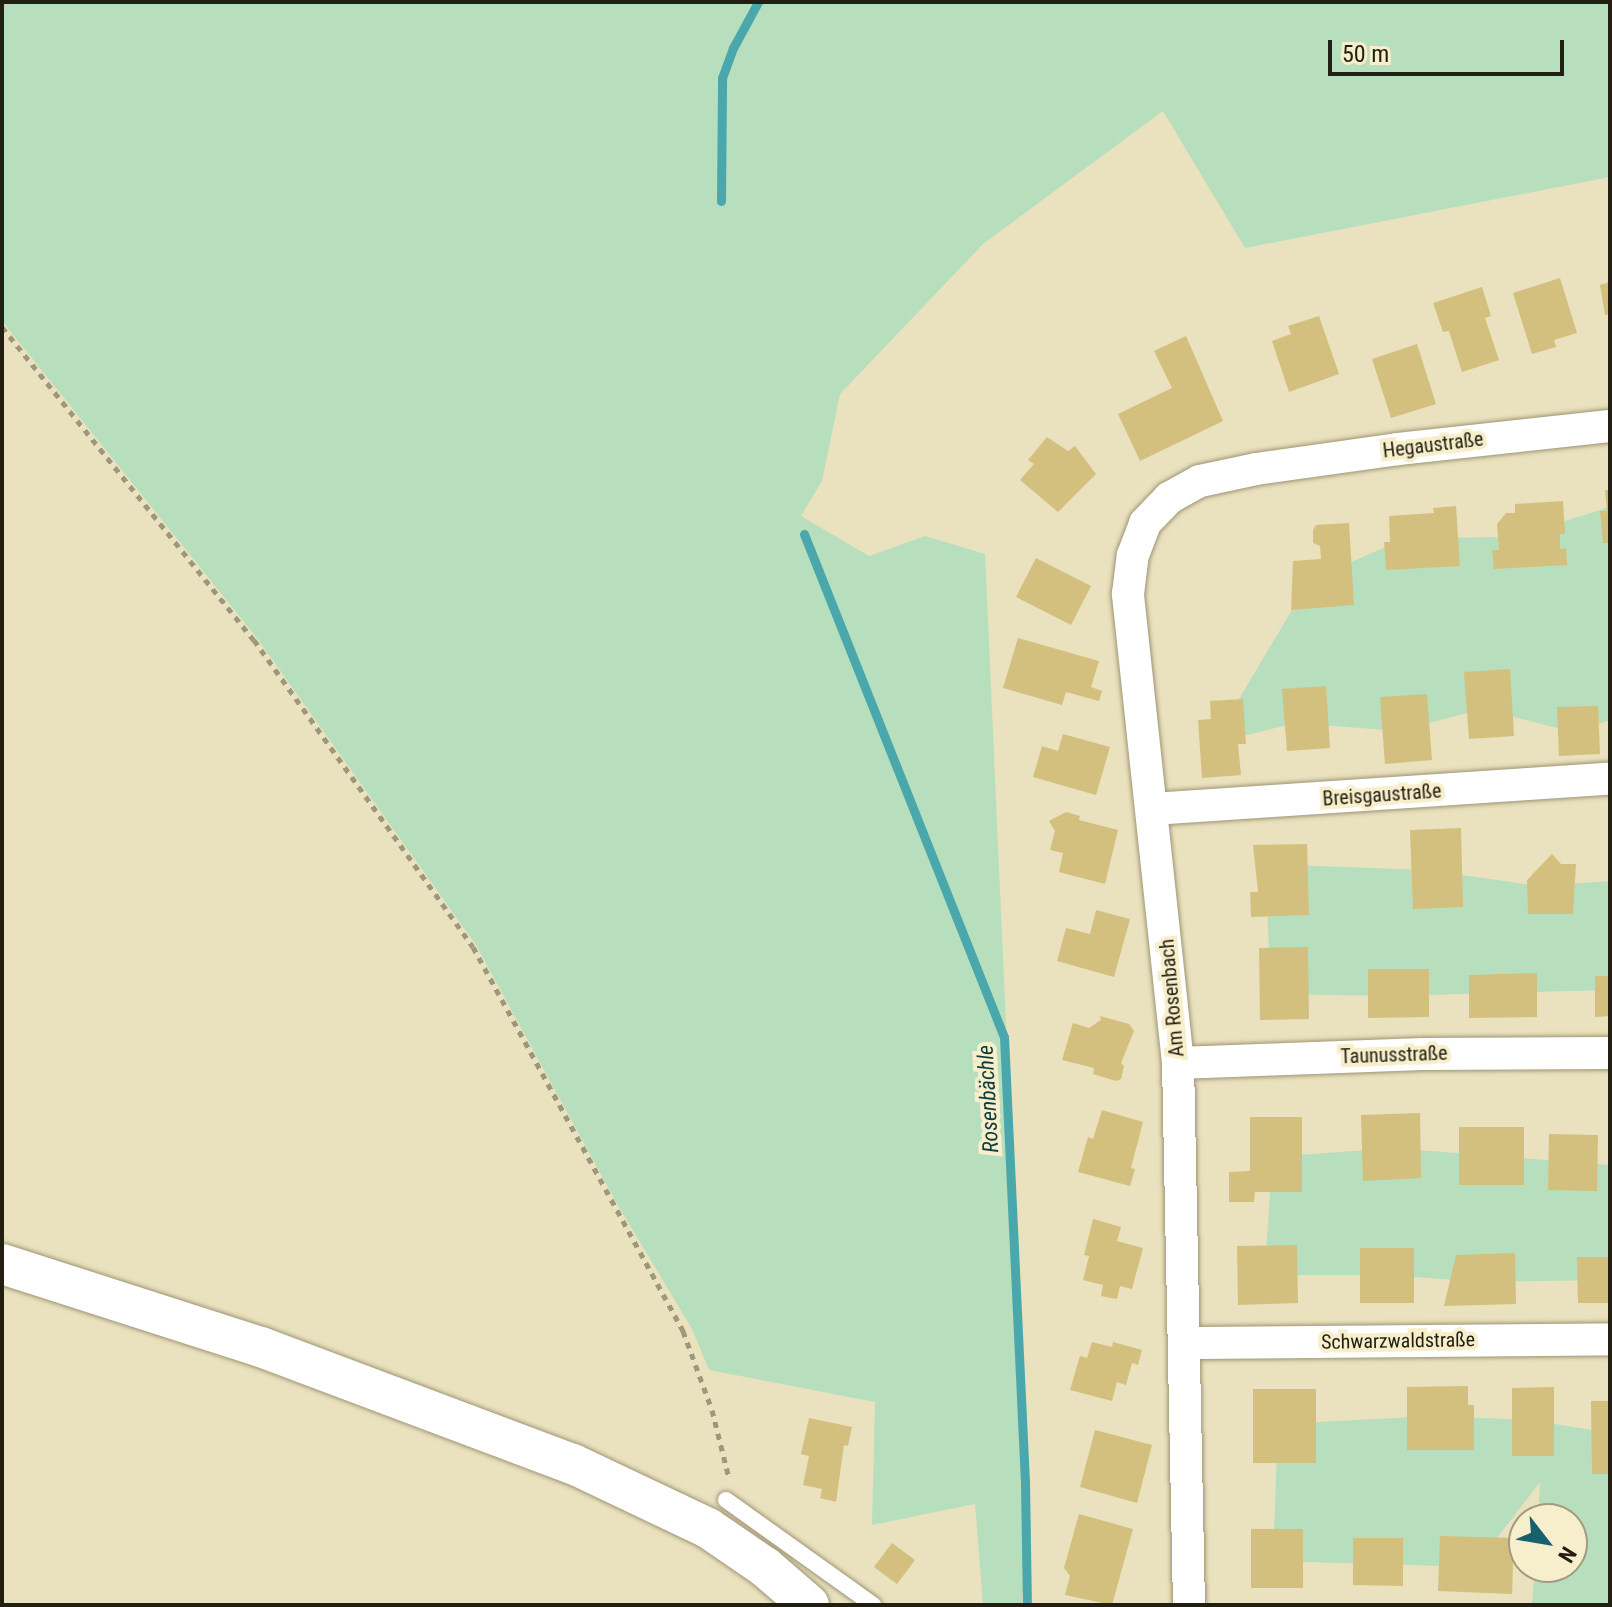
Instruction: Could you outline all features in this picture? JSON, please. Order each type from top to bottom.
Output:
[{"type":"street","name":"Hegaustraße","points":[[1256,469],[1488,438],[1610,426]]},
{"type":"street","name":"Am Rosenbach","points":[[1189,1605],[1178,1063],[1128,594],[1133,555],[1145,523],[1169,498],[1200,481],[1256,469]]},
{"type":"street","name":"Breisgaustraße","points":[[1153,809],[1610,779]]},
{"type":"street","name":"Taunusstraße","points":[[1178,1063],[1423,1054],[1610,1053]]},
{"type":"street","points":[[2,1264],[234,1337],[573,1464],[689,1517],[800,1581]]},
{"type":"street","name":"Schwarzwaldstraße","points":[[1186,1343],[1610,1339]]},
{"type":"lane","points":[[726,1500],[800,1581],[873,1605]]},
{"type":"path","points":[[2,327],[254,640],[473,947],[683,1331],[712,1410],[731,1485],[726,1500]]},
{"type":"green space","points":[[2,2],[1610,2],[1610,177],[1245,248],[1163,111],[983,244],[840,394],[822,481],[801,516],[869,556],[925,536],[985,554],[1027,1494],[1022,1605],[983,1605],[975,1504],[872,1525],[875,1402],[709,1370],[692,1329],[616,1202],[476,945],[257,638],[2,321]]},
{"type":"green space","points":[[1610,507],[1610,720],[1573,732],[1482,709],[1399,731],[1295,723],[1212,744],[1310,580],[1406,538],[1513,537]]},
{"type":"green space","points":[[1265,864],[1428,870],[1538,886],[1610,881],[1610,990],[1388,996],[1271,994]]},
{"type":"green space","points":[[1393,1148],[1610,1165],[1610,1280],[1481,1282],[1388,1275],[1264,1275],[1273,1157]]},
{"type":"green space","points":[[1435,1416],[1531,1420],[1610,1433],[1610,1605],[1532,1605],[1534,1583],[1588,1583],[1588,1503],[1539,1503],[1540,1482],[1524,1503],[1508,1503],[1508,1524],[1475,1567],[1273,1561],[1278,1424]]},
{"type":"building","points":[[1560,278],[1577,333],[1554,340],[1556,347],[1532,354],[1513,293]]},
{"type":"building","points":[[1610,282],[1610,314],[1605,315],[1600,285]]},
{"type":"building","points":[[1482,287],[1491,316],[1485,318],[1499,360],[1462,372],[1449,331],[1443,332],[1433,303]]},
{"type":"building","points":[[1319,316],[1339,374],[1289,392],[1272,341],[1291,334],[1288,326]]},
{"type":"building","points":[[1186,336],[1223,421],[1140,461],[1118,414],[1172,388],[1154,351]]},
{"type":"building","points":[[1417,344],[1436,404],[1391,418],[1372,359]]},
{"type":"building","points":[[1047,437],[1068,451],[1075,446],[1096,474],[1058,512],[1020,480],[1034,464],[1028,460]]},
{"type":"building","points":[[1605,490],[1610,490],[1610,543],[1603,543],[1600,511],[1607,511]]},
{"type":"building","points":[[1563,501],[1565,534],[1560,534],[1560,549],[1566,548],[1567,565],[1494,569],[1492,550],[1499,550],[1497,524],[1506,513],[1515,513],[1515,504]]},
{"type":"building","points":[[1456,506],[1460,566],[1386,570],[1384,542],[1390,542],[1389,516],[1434,513],[1433,508]]},
{"type":"building","points":[[1349,523],[1354,605],[1291,610],[1293,561],[1321,559],[1320,546],[1313,543],[1316,525]]},
{"type":"building","points":[[1036,558],[1091,586],[1071,625],[1016,597]]},
{"type":"building","points":[[1018,638],[1099,661],[1091,687],[1102,691],[1099,701],[1066,692],[1062,705],[1003,688]]},
{"type":"building","points":[[1510,669],[1514,736],[1469,739],[1464,672]]},
{"type":"building","points":[[1326,686],[1330,748],[1287,751],[1282,689]]},
{"type":"building","points":[[1427,694],[1432,760],[1385,764],[1380,697]]},
{"type":"building","points":[[1243,699],[1246,744],[1238,744],[1241,775],[1202,778],[1198,720],[1211,719],[1210,701]]},
{"type":"building","points":[[1598,706],[1600,754],[1559,756],[1557,707]]},
{"type":"building","points":[[1063,734],[1110,747],[1096,795],[1033,777],[1042,746],[1058,751]]},
{"type":"building","points":[[1066,812],[1080,816],[1079,820],[1118,830],[1105,884],[1059,872],[1063,853],[1050,850],[1055,831],[1049,821]]},
{"type":"building","points":[[1461,828],[1463,907],[1413,909],[1410,830]]},
{"type":"building","points":[[1307,844],[1309,915],[1251,917],[1250,892],[1258,892],[1253,845]]},
{"type":"building","points":[[1552,854],[1561,864],[1576,864],[1573,914],[1528,914],[1527,880]]},
{"type":"building","points":[[1096,910],[1130,919],[1114,977],[1057,961],[1066,928],[1090,934]]},
{"type":"building","points":[[1308,947],[1309,1019],[1260,1020],[1259,948]]},
{"type":"building","points":[[1368,969],[1429,969],[1429,1017],[1368,1018]]},
{"type":"building","points":[[1537,973],[1537,1017],[1469,1018],[1469,975]]},
{"type":"building","points":[[1595,976],[1610,976],[1610,1016],[1595,1017]]},
{"type":"building","points":[[1100,1016],[1129,1024],[1134,1031],[1121,1063],[1124,1066],[1121,1079],[1116,1081],[1093,1074],[1094,1068],[1062,1060],[1073,1023],[1089,1028],[1101,1020]]},
{"type":"building","points":[[1102,1110],[1143,1122],[1131,1168],[1135,1169],[1130,1186],[1078,1172],[1088,1137],[1093,1139]]},
{"type":"building","points":[[1420,1113],[1421,1178],[1363,1181],[1361,1115]]},
{"type":"building","points":[[1250,1117],[1302,1117],[1302,1192],[1255,1192],[1254,1202],[1229,1202],[1229,1172],[1250,1171]]},
{"type":"building","points":[[1459,1127],[1524,1127],[1524,1185],[1459,1185]]},
{"type":"building","points":[[1549,1134],[1598,1135],[1597,1191],[1548,1190]]},
{"type":"building","points":[[1093,1219],[1121,1227],[1117,1241],[1143,1248],[1132,1289],[1120,1286],[1117,1299],[1101,1296],[1103,1285],[1083,1280],[1089,1256],[1084,1255]]},
{"type":"building","points":[[1297,1245],[1298,1303],[1238,1305],[1237,1246]]},
{"type":"building","points":[[1360,1248],[1414,1248],[1414,1303],[1360,1303]]},
{"type":"building","points":[[1515,1253],[1516,1304],[1444,1306],[1456,1255]]},
{"type":"building","points":[[1577,1257],[1610,1257],[1610,1303],[1578,1303]]},
{"type":"building","points":[[1092,1342],[1112,1347],[1113,1342],[1142,1350],[1138,1365],[1132,1363],[1126,1385],[1117,1382],[1112,1401],[1070,1390],[1080,1356],[1087,1358]]},
{"type":"building","points":[[1468,1386],[1468,1405],[1474,1405],[1474,1450],[1407,1450],[1407,1387]]},
{"type":"building","points":[[1554,1387],[1554,1456],[1512,1456],[1512,1388]]},
{"type":"building","points":[[1253,1389],[1316,1389],[1316,1463],[1253,1463]]},
{"type":"building","points":[[1591,1401],[1610,1401],[1610,1474],[1592,1474]]},
{"type":"building","points":[[809,1418],[852,1427],[848,1446],[844,1445],[836,1502],[820,1498],[822,1489],[803,1485],[809,1456],[801,1454]]},
{"type":"building","points":[[1095,1430],[1152,1445],[1137,1503],[1080,1487]]},
{"type":"building","points":[[1079,1514],[1133,1529],[1112,1605],[1065,1595],[1070,1576],[1064,1568]]},
{"type":"building","points":[[1251,1529],[1303,1529],[1303,1588],[1251,1588]]},
{"type":"building","points":[[1440,1536],[1508,1538],[1508,1583],[1512,1583],[1512,1594],[1438,1591]]},
{"type":"building","points":[[1353,1538],[1403,1538],[1403,1586],[1353,1585]]},
{"type":"building","points":[[892,1543],[915,1560],[897,1584],[874,1567]]},
{"type":"waterway","name":"Rosenbächle","points":[[721,201],[722,78],[733,48],[758,2]]},
{"type":"waterway","name":"Rosenbächle","points":[[804,534],[1004,1037],[1025,1481],[1027,1605]]}]
